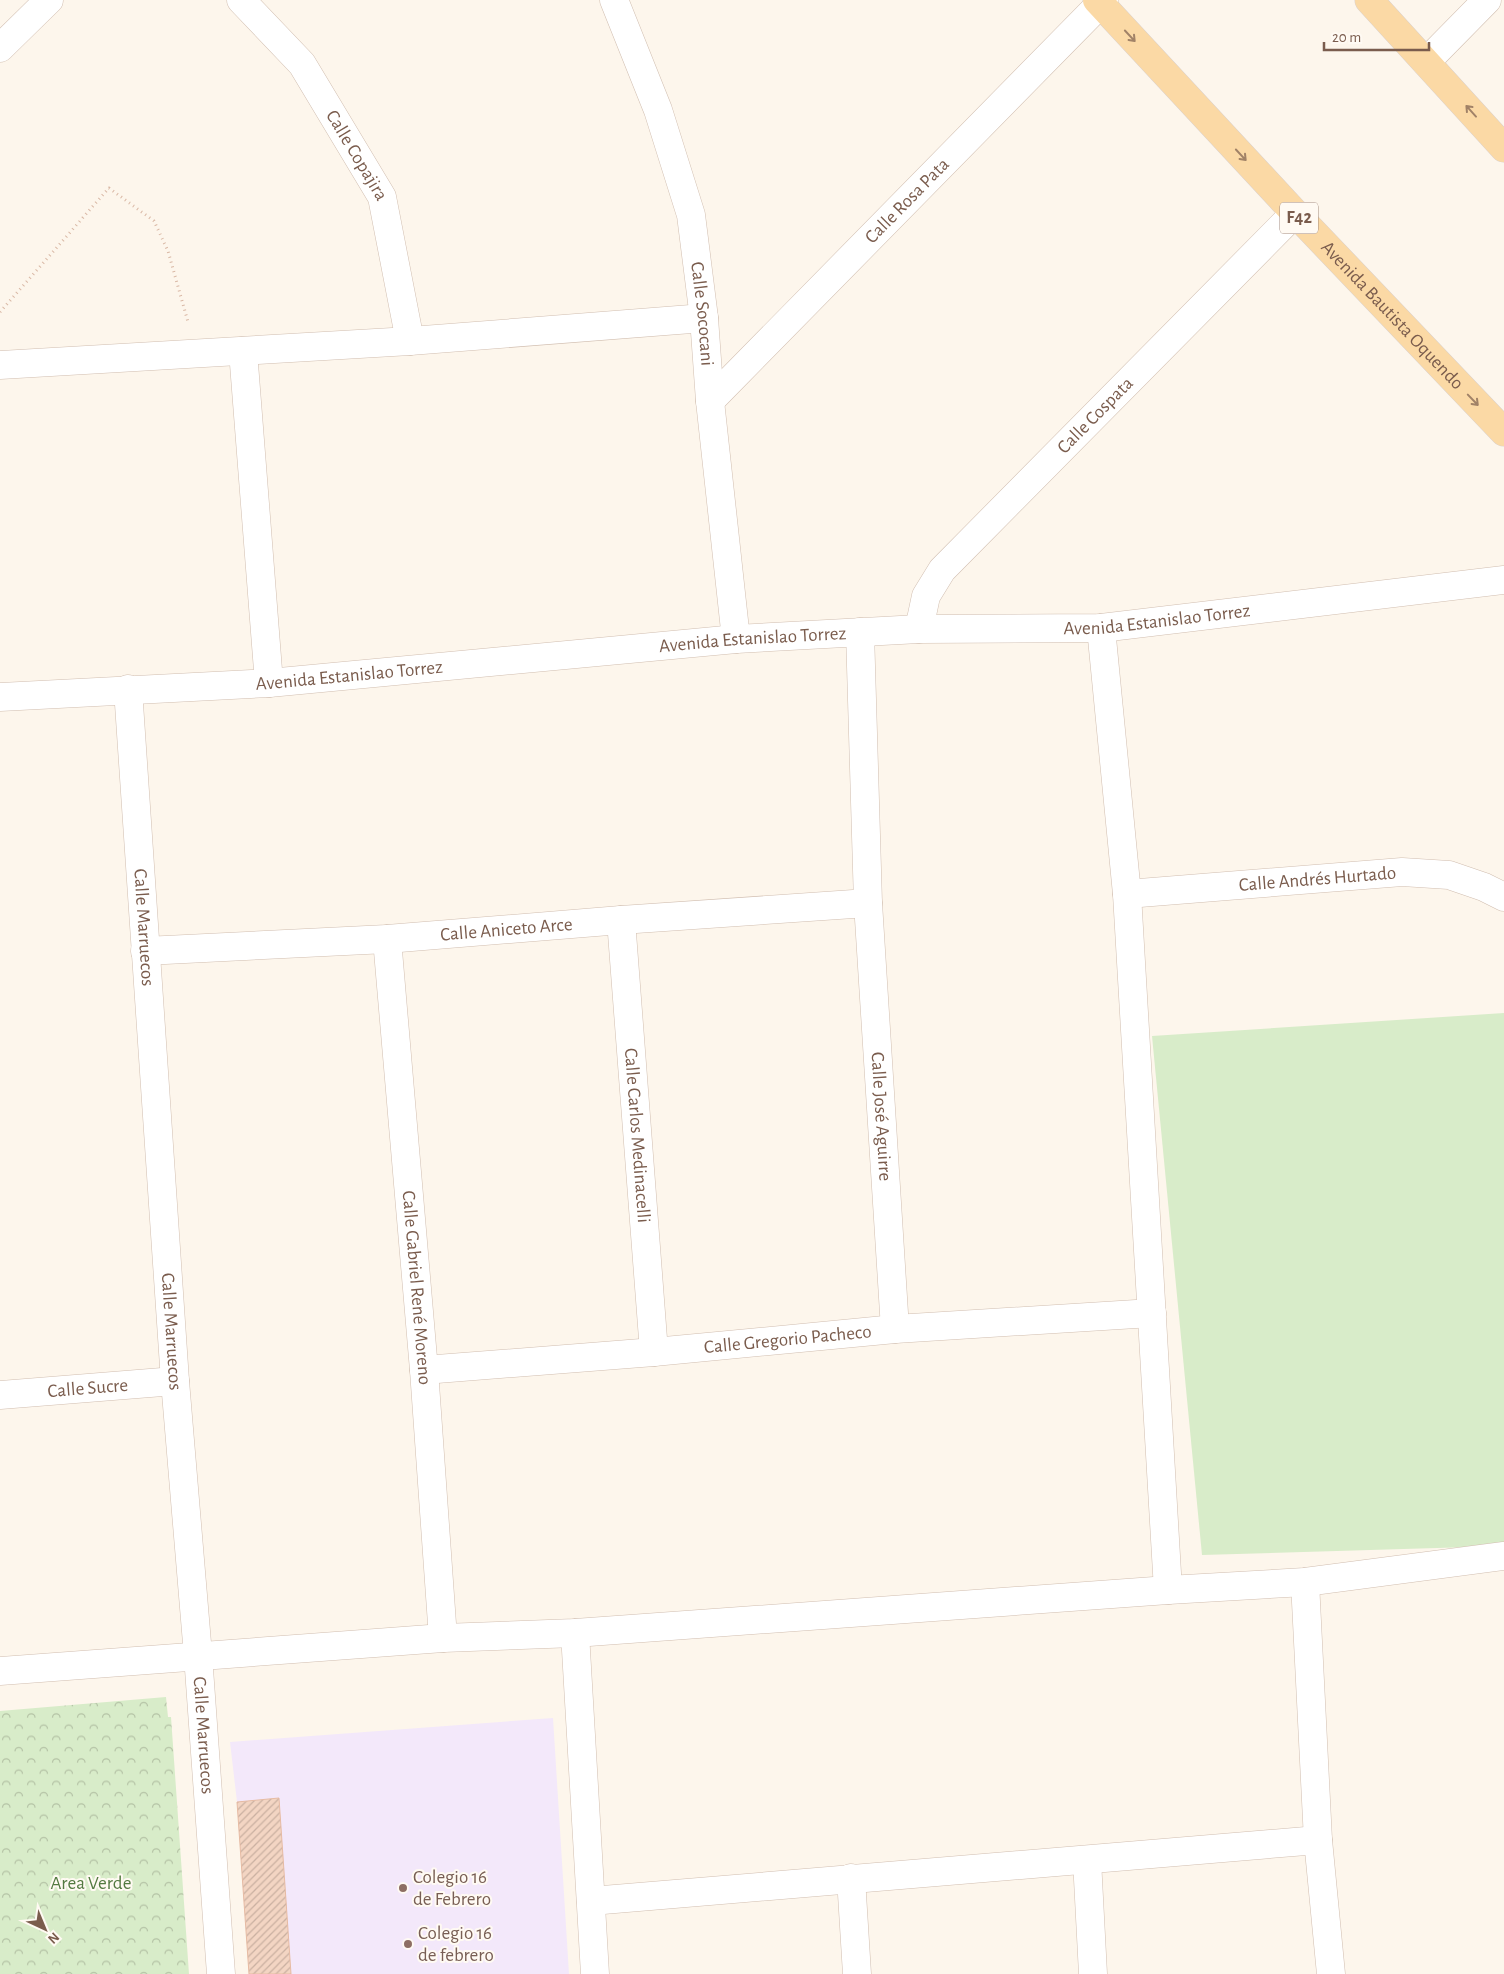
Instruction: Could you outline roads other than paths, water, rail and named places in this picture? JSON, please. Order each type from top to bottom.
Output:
[{"type":"main road","points":[[1369,0],[1504,148]]},
{"type":"main road","name":"Avenida Bautista Oquendo","points":[[1101,1],[1295,213],[1504,432]]},
{"type":"street","points":[[0,48],[49,0]]},
{"type":"street","name":"Calle Copajira","points":[[241,0],[302,64],[382,197],[410,341]]},
{"type":"street","name":"Calle Sococani","points":[[614,0],[658,110],[691,215],[704,318],[710,401],[736,639]]},
{"type":"street","points":[[1426,62],[1487,0]]},
{"type":"street","name":"Calle Rosa Pata","points":[[710,401],[1101,1]]},
{"type":"street","name":"Calle Cospata","points":[[919,629],[926,596],[942,570],[1295,213]]},
{"type":"street","points":[[0,365],[410,341],[704,318]]},
{"type":"street","points":[[243,351],[269,683]]},
{"type":"street","name":"Avenida Estanislao Torrez","points":[[0,697],[269,683],[736,639],[919,629],[1102,628],[1504,580]]},
{"type":"street","points":[[1102,628],[1127,894],[1168,1590]]},
{"type":"street","name":"Calle José Aguirre","points":[[860,632],[868,903],[895,1329]]},
{"type":"street","name":"Calle Marruecos","points":[[128,689],[175,1381],[198,1655],[221,1974]]},
{"type":"street","name":"Calle Andrés Hurtado","points":[[1127,894],[1402,872],[1450,875],[1484,887],[1504,897]]},
{"type":"street","name":"Calle Aniceto Arce","points":[[146,951],[386,939],[868,903]]},
{"type":"street","name":"Calle Carlos Medinacelli","points":[[621,920],[654,1352]]},
{"type":"street","name":"Calle Gabriel René Moreno","points":[[386,939],[424,1370],[443,1638]]},
{"type":"street","name":"Calle Gregorio Pacheco","points":[[424,1370],[654,1352],[895,1329],[1152,1313]]},
{"type":"street","name":"Calle Sucre","points":[[0,1395],[175,1381]]},
{"type":"street","points":[[0,1671],[443,1638],[575,1633],[1168,1590],[1305,1582],[1504,1556]]},
{"type":"street","points":[[1305,1582],[1318,1840],[1331,1974]]},
{"type":"street","points":[[575,1633],[595,1974]]},
{"type":"street","points":[[590,1901],[1318,1840]]},
{"type":"street","points":[[1087,1860],[1093,1974]]},
{"type":"street","points":[[851,1878],[857,1974]]},
{"type":"place","name":"Colegio 16 de Febrero","points":[[403,1888]]},
{"type":"place","name":"Colegio 16 de febrero","points":[[408,1944]]},
{"type":"park label","name":"Area Verde","points":[[91,1883]]}]
